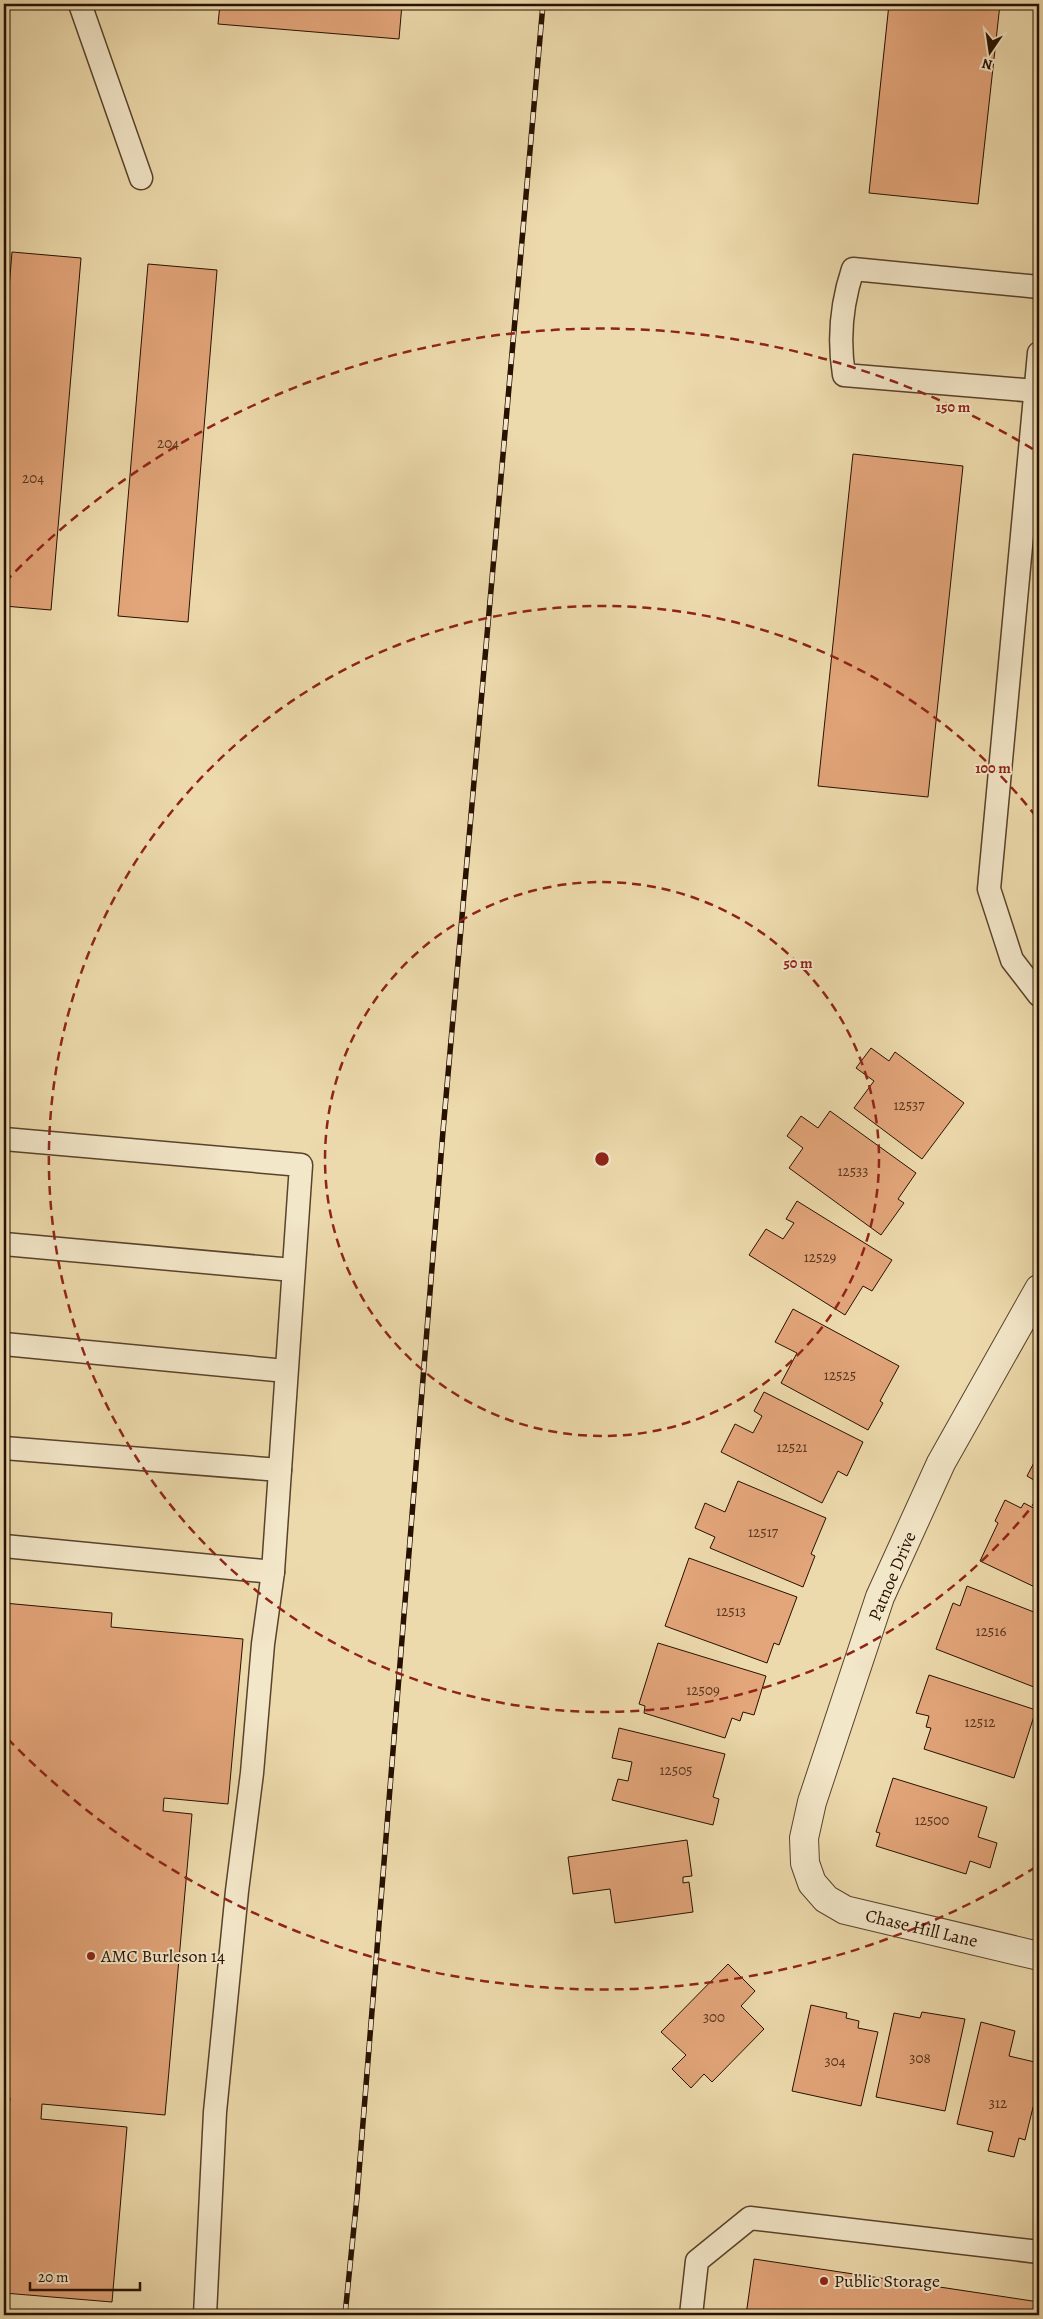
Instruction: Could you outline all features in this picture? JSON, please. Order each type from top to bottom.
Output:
[{"type":"street","name":"Patnoe Drive","points":[[812,1882],[805,1863],[804,1838],[812,1802],[880,1597],[941,1463],[1039,1289]]},
{"type":"street","name":"Chase Hill Lane","points":[[812,1882],[826,1899],[846,1910],[1039,1956]]},
{"type":"lane","points":[[80,4],[140,178]]},
{"type":"lane","points":[[1036,391],[844,376],[841,354],[844,297],[853,269],[1039,287]]},
{"type":"lane","points":[[1039,353],[988,889],[1012,960],[1039,995]]},
{"type":"lane","points":[[4,1139],[301,1165],[273,1572],[263,1644],[252,1773],[237,1891],[215,2112],[205,2315]]},
{"type":"lane","points":[[4,1244],[294,1270]]},
{"type":"lane","points":[[4,1344],[286,1371]]},
{"type":"lane","points":[[4,1448],[280,1470]]},
{"type":"lane","points":[[4,1546],[273,1572]]},
{"type":"lane","points":[[691,2315],[697,2261],[750,2218],[1039,2252]]},
{"type":"building","points":[[220,4],[402,4],[399,39],[218,24]]},
{"type":"building","points":[[889,4],[1000,4],[978,204],[869,193]]},
{"type":"building","points":[[12,252],[81,258],[51,610],[4,606],[4,350]]},
{"type":"building","points":[[148,264],[217,270],[188,622],[118,616]]},
{"type":"building","points":[[853,454],[963,466],[928,797],[818,786]]},
{"type":"building","points":[[871,1048],[889,1061],[895,1052],[964,1103],[922,1159],[854,1108],[874,1081],[856,1068]]},
{"type":"building","points":[[830,1111],[916,1173],[898,1199],[904,1203],[881,1235],[789,1168],[803,1148],[787,1136],[801,1116],[818,1128]]},
{"type":"building","points":[[797,1201],[892,1260],[872,1291],[863,1286],[845,1315],[749,1255],[766,1229],[783,1239],[794,1223],[786,1219]]},
{"type":"building","points":[[793,1309],[899,1366],[880,1401],[883,1403],[868,1430],[781,1383],[797,1353],[775,1342]]},
{"type":"building","points":[[764,1392],[863,1442],[847,1476],[838,1471],[822,1503],[721,1452],[735,1424],[753,1433],[762,1416],[754,1411]]},
{"type":"building","points":[[1039,1435],[1039,1446],[1035,1444]]},
{"type":"building","points":[[1039,1453],[1039,1483],[1027,1476]]},
{"type":"building","points":[[738,1481],[826,1518],[811,1554],[815,1556],[803,1587],[710,1548],[715,1537],[695,1528],[705,1503],[725,1512]]},
{"type":"building","points":[[1005,1500],[1021,1508],[1024,1503],[1039,1511],[1039,1589],[980,1561],[998,1523],[995,1521]]},
{"type":"building","points":[[689,1558],[797,1597],[779,1645],[774,1643],[767,1663],[665,1626]]},
{"type":"building","points":[[967,1586],[1039,1614],[1039,1689],[936,1649],[953,1603],[960,1606]]},
{"type":"building","name":"AMC Burleson 14","points":[[4,1603],[112,1613],[111,1627],[243,1639],[228,1804],[164,1798],[163,1811],[192,1814],[165,2115],[42,2104],[41,2119],[127,2127],[112,2302],[4,2293],[4,2116],[8,2117],[10,2098],[4,2098]]},
{"type":"building","points":[[658,1643],[766,1676],[754,1715],[743,1712],[740,1721],[732,1718],[725,1738],[644,1713],[645,1706],[639,1704]]},
{"type":"building","points":[[929,1675],[1036,1710],[1014,1778],[924,1749],[931,1728],[926,1727],[929,1716],[916,1713]]},
{"type":"building","points":[[619,1728],[725,1754],[713,1797],[719,1799],[713,1825],[612,1800],[618,1779],[628,1781],[632,1762],[612,1758]]},
{"type":"building","points":[[893,1778],[987,1807],[978,1837],[997,1843],[990,1868],[970,1861],[966,1874],[876,1846],[880,1833],[876,1832]]},
{"type":"building","points":[[687,1840],[692,1876],[683,1877],[683,1883],[689,1882],[693,1912],[615,1923],[610,1889],[573,1894],[568,1857]]},
{"type":"building","points":[[728,1964],[755,1991],[741,2006],[764,2029],[712,2082],[704,2074],[691,2088],[672,2069],[686,2055],[661,2032]]},
{"type":"building","points":[[811,2005],[847,2013],[846,2018],[859,2021],[858,2028],[878,2032],[861,2106],[792,2091]]},
{"type":"building","points":[[922,2012],[965,2019],[945,2111],[876,2097],[894,2013],[920,2018]]},
{"type":"building","points":[[981,2022],[1015,2031],[1009,2056],[1039,2063],[1039,2083],[1025,2140],[1019,2138],[1014,2157],[988,2151],[993,2132],[957,2124]]},
{"type":"building","name":"Public Storage","points":[[754,2259],[1039,2302],[1039,2315],[746,2315]]},
{"type":"railway","points":[[345,2315],[357,2197],[443,1131],[543,4]]},
{"type":"place","name":"AMC Burleson 14","points":[[91,1956]]},
{"type":"place","name":"Public Storage","points":[[824,2281]]}]
